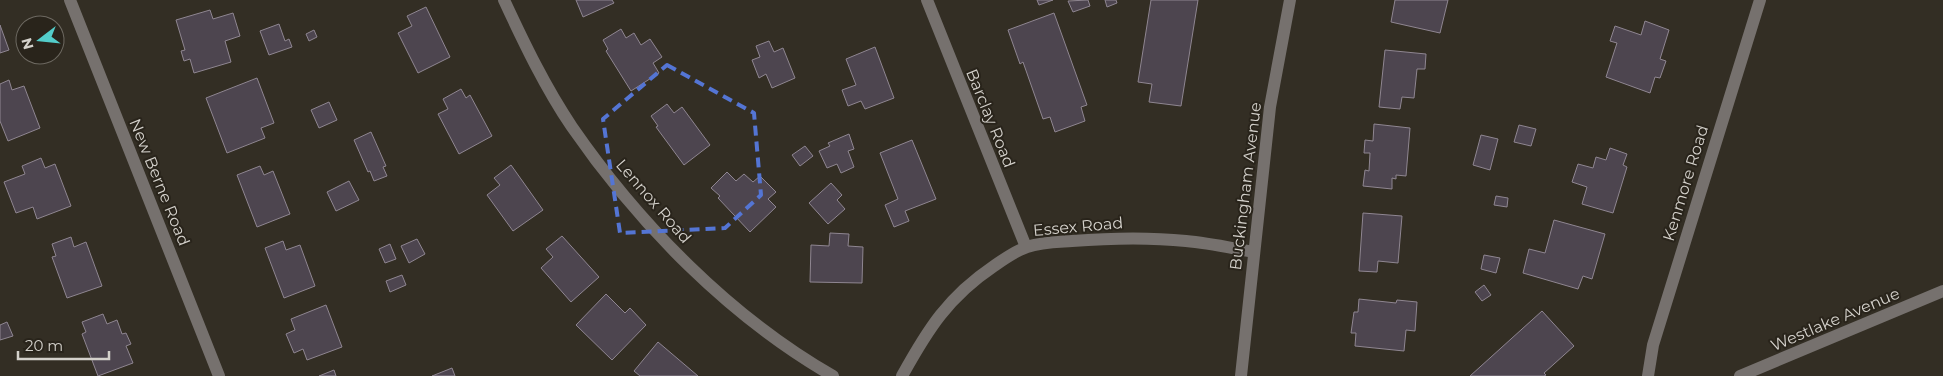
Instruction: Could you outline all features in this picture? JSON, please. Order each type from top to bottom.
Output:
[{"type":"street","name":"New Berne Road","points":[[70,0],[219,376]]},
{"type":"street","name":"Lennox Road","points":[[504,0],[532,58],[572,126],[625,197],[684,260],[744,315],[833,376]]},
{"type":"street","name":"Barclay Road","points":[[927,0],[1026,248]]},
{"type":"street","name":"Buckingham Avenue","points":[[1241,376],[1270,107],[1290,0]]},
{"type":"street","name":"Kenmore Road","points":[[1648,376],[1653,345],[1760,0]]},
{"type":"street","name":"Essex Road","points":[[902,376],[924,335],[947,306],[978,277],[1011,255],[1026,248],[1039,244],[1102,238],[1136,238],[1187,241],[1254,252]]},
{"type":"street","name":"Westlake Avenue","points":[[1740,376],[1943,292]]},
{"type":"highlighted area","points":[[667,65],[754,113],[761,195],[725,228],[620,233],[603,119]]},
{"type":"building","points":[[576,0],[612,0],[614,3],[583,17]]},
{"type":"building","points":[[1037,0],[1053,0],[1039,5]]},
{"type":"building","points":[[1088,0],[1090,6],[1073,12],[1068,1]]},
{"type":"building","points":[[1105,0],[1116,0],[1117,3],[1107,7]]},
{"type":"building","points":[[1151,0],[1198,0],[1181,106],[1149,102],[1152,84],[1138,82]]},
{"type":"building","points":[[1395,0],[1448,0],[1440,33],[1391,22]]},
{"type":"building","points":[[426,7],[450,57],[418,73],[398,33],[412,26],[407,16]]},
{"type":"building","points":[[210,10],[213,19],[233,13],[240,36],[225,41],[231,62],[194,73],[190,59],[184,61],[181,51],[185,50],[176,20]]},
{"type":"building","points":[[1054,13],[1087,105],[1081,107],[1085,121],[1055,132],[1050,117],[1043,119],[1023,62],[1020,64],[1008,30]]},
{"type":"building","points":[[1645,21],[1669,30],[1660,59],[1666,61],[1660,78],[1655,77],[1650,93],[1606,77],[1617,43],[1610,41],[1615,26],[1641,35]]},
{"type":"building","points":[[279,24],[285,41],[289,39],[292,47],[269,55],[260,31]]},
{"type":"building","points":[[0,25],[9,50],[0,53]]},
{"type":"building","points":[[621,29],[626,38],[634,33],[641,45],[650,39],[662,57],[653,63],[659,73],[631,91],[606,51],[608,49],[603,40]]},
{"type":"building","points":[[314,30],[317,37],[309,41],[306,34]]},
{"type":"building","points":[[769,41],[774,52],[783,48],[795,78],[772,88],[766,74],[759,78],[752,60],[760,57],[756,46]]},
{"type":"building","points":[[875,47],[894,98],[865,109],[861,101],[848,106],[842,90],[856,85],[846,59]]},
{"type":"building","points":[[1385,50],[1426,54],[1425,69],[1417,69],[1414,98],[1402,97],[1400,109],[1379,107]]},
{"type":"building","points":[[257,78],[274,123],[261,128],[265,138],[227,153],[206,98]]},
{"type":"building","points":[[9,80],[12,90],[24,86],[40,128],[8,141],[0,121],[0,84]]},
{"type":"building","points":[[461,89],[466,98],[470,95],[492,136],[459,154],[438,114],[448,109],[443,99]]},
{"type":"building","points":[[329,102],[337,120],[319,128],[311,110]]},
{"type":"building","points":[[667,104],[674,113],[682,107],[710,145],[684,165],[656,127],[658,126],[651,116]]},
{"type":"building","points":[[1374,124],[1410,128],[1406,176],[1396,175],[1396,179],[1392,178],[1392,189],[1363,186],[1365,170],[1369,171],[1370,153],[1364,153],[1365,140],[1373,141]]},
{"type":"building","points":[[1519,125],[1536,129],[1531,146],[1514,142]]},
{"type":"building","points":[[371,132],[386,166],[383,167],[387,176],[374,181],[354,140]]},
{"type":"building","points":[[849,134],[854,149],[848,151],[854,167],[841,173],[837,164],[827,168],[819,151],[830,146],[828,143]]},
{"type":"building","points":[[1481,135],[1498,139],[1490,170],[1473,165]]},
{"type":"building","points":[[912,140],[936,199],[905,211],[909,221],[894,227],[885,205],[898,199],[880,153]]},
{"type":"building","points":[[805,146],[813,156],[800,166],[792,155]]},
{"type":"building","points":[[1610,148],[1627,154],[1623,165],[1627,167],[1613,213],[1582,204],[1587,187],[1572,182],[1578,164],[1593,168],[1596,157],[1606,160]]},
{"type":"building","points":[[41,158],[45,168],[55,164],[71,206],[37,219],[33,207],[16,213],[4,182],[25,174],[22,166]]},
{"type":"building","points":[[511,165],[543,210],[513,231],[487,195],[500,185],[494,178]]},
{"type":"building","points":[[260,166],[264,175],[273,171],[290,214],[257,227],[237,175]]},
{"type":"building","points":[[727,172],[736,181],[744,174],[753,182],[760,176],[776,192],[768,199],[776,207],[750,232],[711,188]]},
{"type":"building","points":[[349,181],[359,200],[336,211],[327,192]]},
{"type":"building","points":[[831,183],[842,195],[837,200],[845,209],[828,224],[809,203]]},
{"type":"building","points":[[1496,196],[1508,198],[1507,207],[1494,205]]},
{"type":"building","points":[[1363,213],[1402,216],[1398,263],[1378,261],[1377,272],[1359,271]]},
{"type":"building","points":[[1554,220],[1605,234],[1592,279],[1583,276],[1578,289],[1523,273],[1529,249],[1545,253]]},
{"type":"building","points":[[830,233],[849,234],[848,246],[863,247],[862,283],[810,282],[811,245],[829,246]]},
{"type":"building","points":[[562,236],[599,277],[571,302],[541,268],[553,257],[546,249]]},
{"type":"building","points":[[71,237],[74,247],[86,242],[102,286],[67,298],[52,257],[56,256],[52,244]]},
{"type":"building","points":[[417,239],[425,254],[409,263],[401,246]]},
{"type":"building","points":[[283,241],[286,250],[300,245],[315,286],[284,298],[265,248]]},
{"type":"building","points":[[390,244],[396,259],[385,263],[379,249]]},
{"type":"building","points":[[1484,255],[1500,258],[1496,273],[1481,269]]},
{"type":"building","points":[[402,275],[406,285],[390,292],[386,281]]},
{"type":"building","points":[[1484,285],[1491,295],[1482,301],[1475,292]]},
{"type":"building","points":[[606,294],[625,313],[630,308],[646,325],[612,360],[576,325]]},
{"type":"building","points":[[1359,299],[1396,303],[1397,300],[1417,302],[1415,331],[1406,330],[1404,351],[1355,346],[1356,333],[1351,333],[1354,312],[1358,312]]},
{"type":"building","points":[[326,305],[342,347],[307,360],[303,349],[294,353],[286,334],[295,330],[291,319]]},
{"type":"building","points":[[1542,311],[1574,346],[1544,373],[1546,375],[1470,376]]},
{"type":"building","points":[[103,314],[107,324],[117,320],[122,334],[126,333],[131,344],[126,346],[133,363],[98,376],[82,334],[86,332],[82,322]]},
{"type":"building","points":[[7,322],[13,336],[0,340],[0,325]]},
{"type":"building","points":[[658,342],[698,376],[640,376],[634,371]]},
{"type":"building","points":[[452,368],[455,376],[432,376]]},
{"type":"building","points":[[334,370],[336,376],[319,376]]}]
